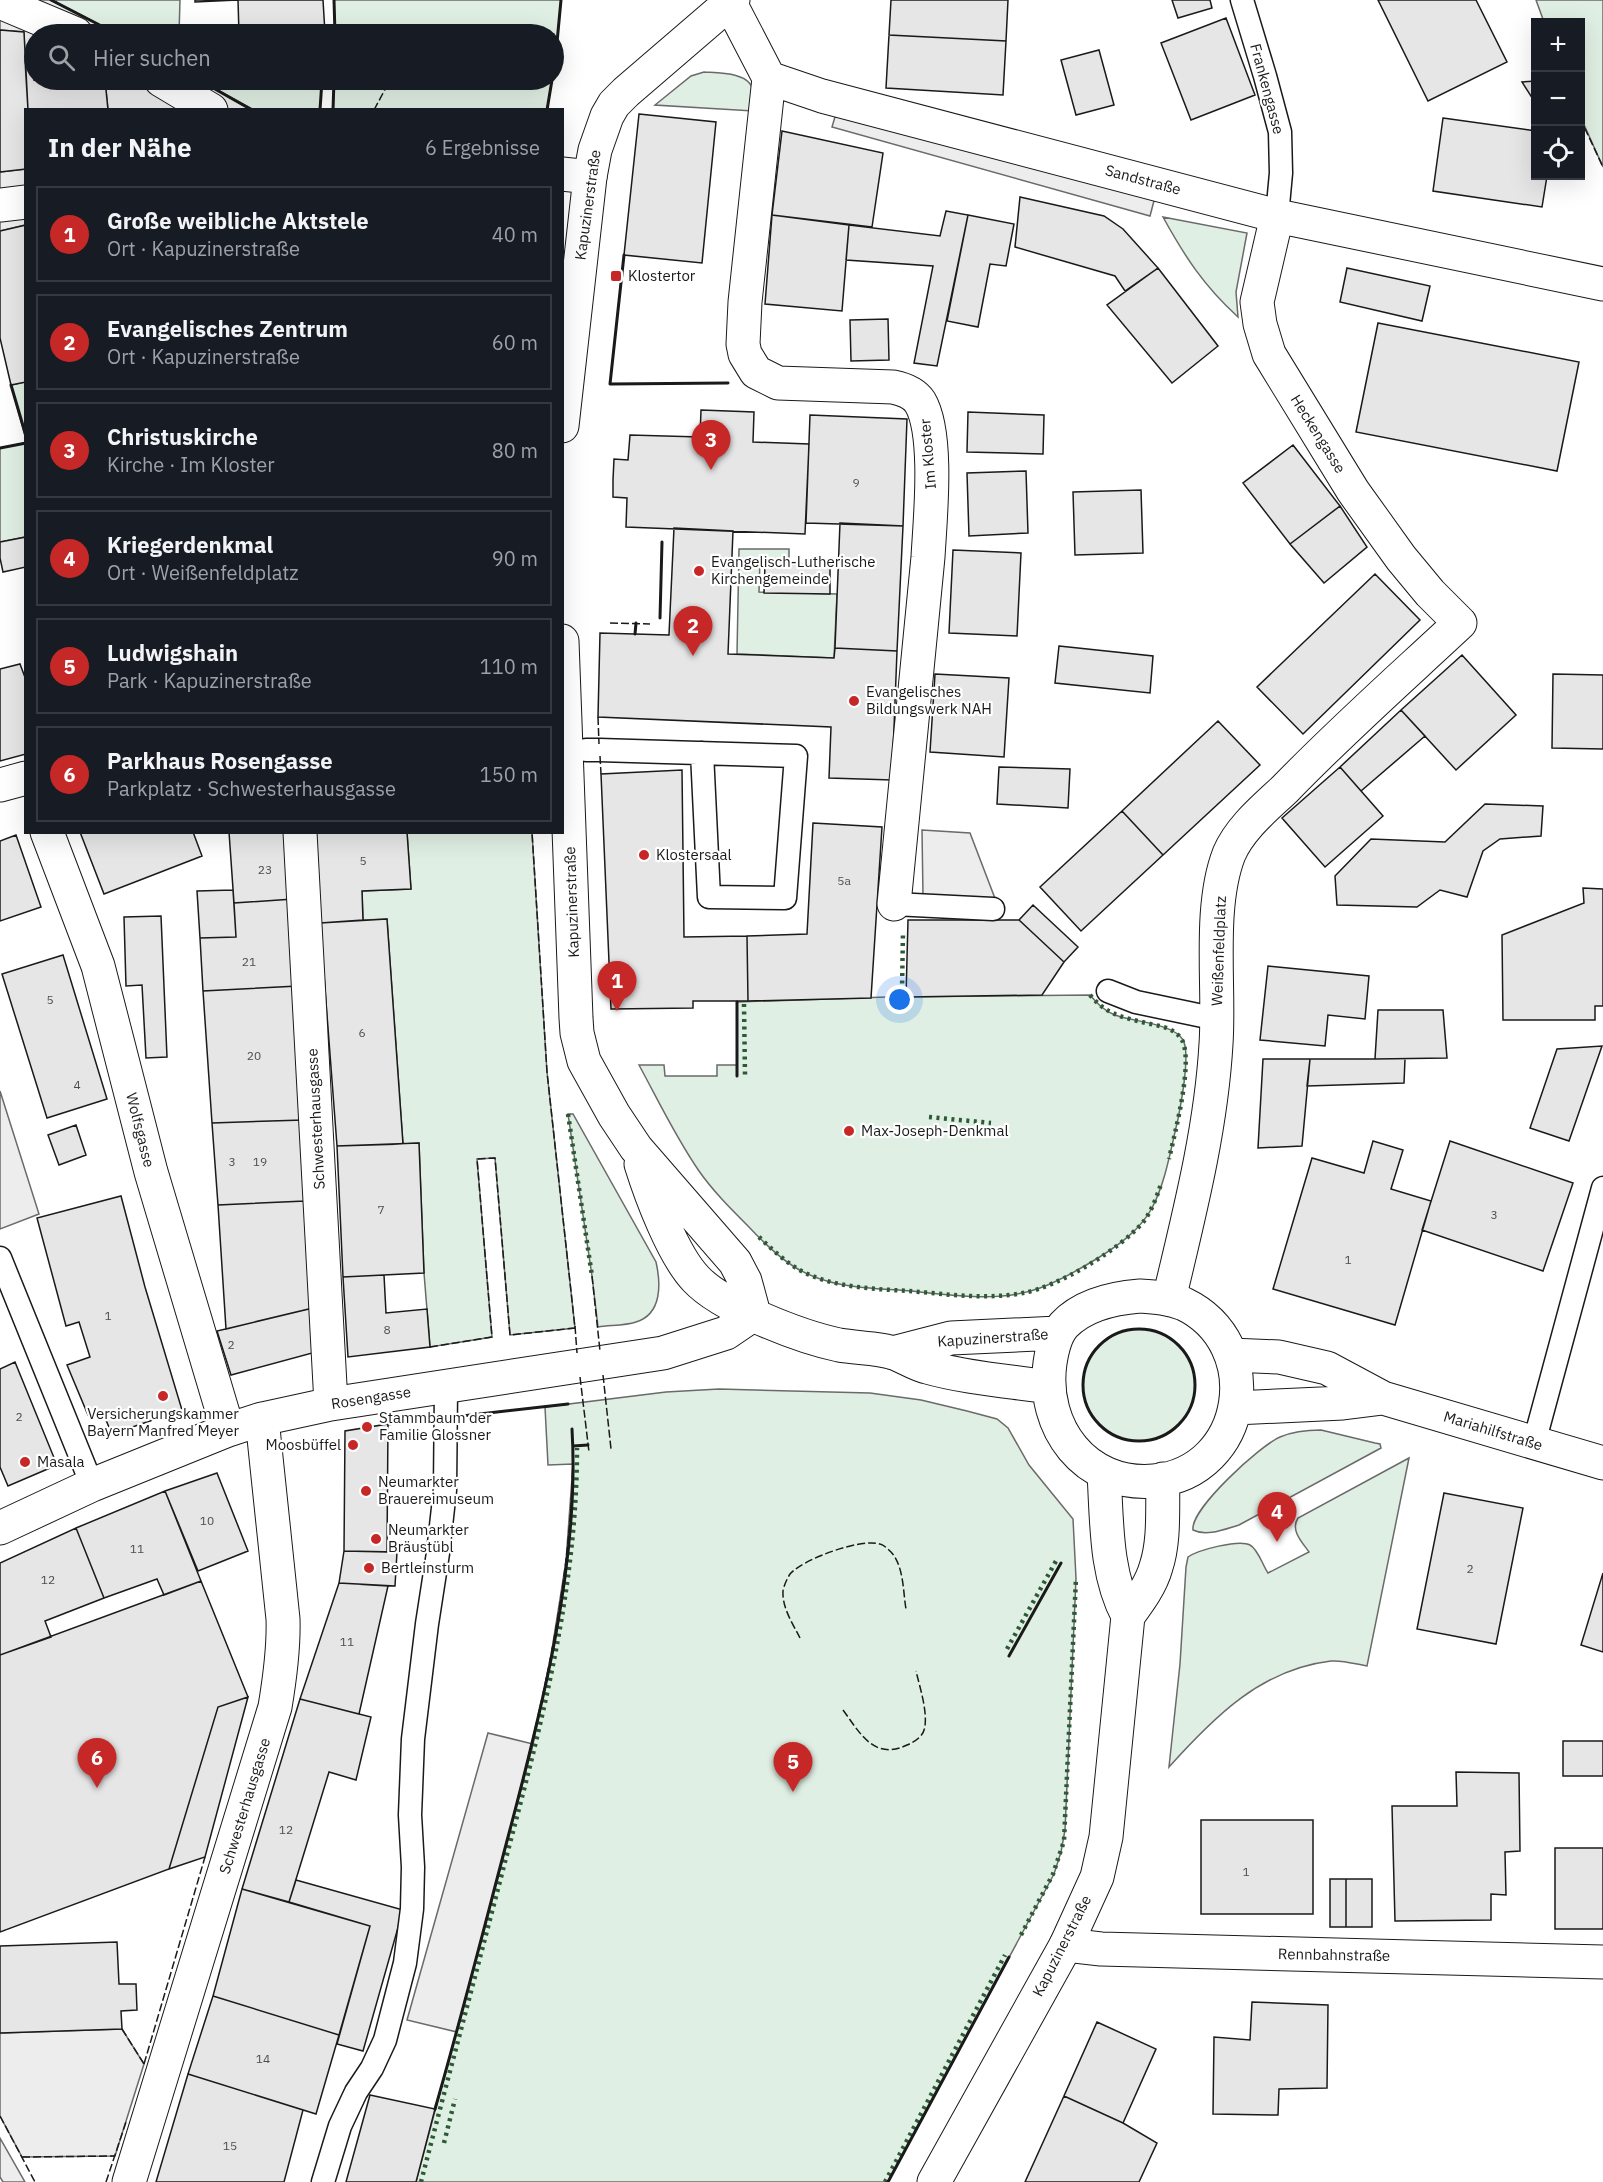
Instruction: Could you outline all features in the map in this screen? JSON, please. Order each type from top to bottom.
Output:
[{"type":"street","points":[[731,1],[769,78]]},
{"type":"street","name":"Kapuzinerstraße","points":[[564,390],[576,175],[614,104],[731,1]]},
{"type":"street","points":[[0,2],[52,24]]},
{"type":"street","name":"Sandstraße","points":[[769,78],[822,96],[1277,216],[1603,284]]},
{"type":"street","name":"Im Kloster","points":[[769,78],[745,302],[743,344],[745,354],[756,372],[778,383],[904,389],[920,402],[928,424],[931,462],[928,558],[894,904]]},
{"type":"street","points":[[177,90],[208,108]]},
{"type":"street","points":[[0,205],[24,202]]},
{"type":"street","name":"Heckengasse","points":[[1277,216],[1257,303],[1260,324],[1269,354],[1353,491],[1394,549],[1430,593],[1460,623]]},
{"type":"street","name":"Weißenfeldplatz","points":[[1169,1299],[1208,1121],[1216,1044],[1217,930],[1221,886],[1229,854],[1244,830],[1326,747],[1460,623]]},
{"type":"street","name":"Kapuzinerstraße","points":[[564,690],[578,1033],[584,1061],[589,1071],[636,1148],[735,1262],[745,1281],[754,1314],[817,1340],[892,1353],[929,1368],[1049,1388]]},
{"type":"street","points":[[0,785],[24,779]]},
{"type":"street","name":"Wolfsgasse","points":[[48,834],[98,966],[151,1172],[228,1430]]},
{"type":"street","name":"Schwesterhausgasse","points":[[300,834],[331,1404]]},
{"type":"street","points":[[1140,1296],[1169,1299],[1183,1304],[1205,1318],[1224,1340],[1231,1355],[1236,1379],[1235,1408],[1228,1430],[1212,1453],[1196,1466],[1163,1479],[1127,1480],[1104,1473],[1085,1461],[1070,1445],[1057,1421],[1049,1388],[1051,1357],[1058,1333],[1073,1318],[1105,1302],[1140,1296]]},
{"type":"street","name":"Rosengasse","points":[[0,1528],[92,1485],[228,1430],[262,1419],[331,1404],[663,1353],[726,1333],[754,1314]]},
{"type":"street","name":"Kapuzinerstraße","points":[[892,1353],[951,1338],[1058,1333]]},
{"type":"street","name":"Mariahilfstraße","points":[[1231,1355],[1279,1357],[1318,1365],[1341,1374],[1383,1398],[1603,1463]]},
{"type":"street","name":"Mariahilfstraße","points":[[1235,1408],[1342,1403],[1383,1398]]},
{"type":"street","name":"Schwesterhausgasse","points":[[129,2182],[275,1707],[284,1640],[262,1419]]},
{"type":"street","name":"Kapuzinerstraße","points":[[1104,1473],[1112,1574],[1128,1616]]},
{"type":"street","name":"Kapuzinerstraße","points":[[934,2182],[1066,1945],[1096,1877],[1106,1836],[1128,1616],[1156,1569],[1163,1479]]},
{"type":"street","name":"Rennbahnstraße","points":[[1066,1945],[1101,1949],[1603,1962]]},
{"type":"lane","name":"Frankengasse","points":[[1242,0],[1266,76],[1280,132],[1281,173],[1277,216]]},
{"type":"lane","points":[[586,750],[702,753],[796,756],[785,898],[709,897],[702,753]]},
{"type":"lane","points":[[894,904],[993,909]]},
{"type":"lane","points":[[1108,991],[1136,1002],[1217,1019]]},
{"type":"lane","points":[[1534,1443],[1603,1188]]},
{"type":"lane","points":[[0,1258],[92,1485]]},
{"type":"lane","points":[[323,2182],[340,2126],[356,2091],[372,2068],[385,2040],[405,1963],[412,1909],[410,1815],[413,1739],[445,1490],[446,1387]]},
{"type":"green space","points":[[56,0],[180,0],[179,24],[98,24]]},
{"type":"green space","points":[[334,0],[561,0],[559,24],[335,24]]},
{"type":"green space","points":[[1536,0],[1603,0],[1603,167],[1585,127],[1585,18],[1543,18]]},
{"type":"green space","points":[[704,72],[725,73],[746,80],[753,90],[753,111],[655,105],[691,76]]},
{"type":"green space","points":[[217,90],[321,90],[320,108],[250,108]]},
{"type":"green space","points":[[334,90],[550,90],[547,108],[333,108]]},
{"type":"green space","points":[[1163,217],[1247,233],[1236,292],[1238,317],[1215,294],[1196,270]]},
{"type":"green space","points":[[24,382],[24,432],[11,385]]},
{"type":"green space","points":[[24,443],[24,537],[0,542],[0,448]]},
{"type":"green space","points":[[739,549],[789,549],[789,559],[760,559],[759,592],[837,594],[834,658],[737,654]]},
{"type":"green space","points":[[407,834],[532,834],[547,1072],[575,1328],[510,1335],[495,1158],[477,1159],[492,1337],[430,1347],[424,1273],[419,1143],[403,1144],[387,919],[363,920],[362,891],[411,889]]},
{"type":"green space","points":[[1090,995],[1101,1007],[1111,1013],[1162,1026],[1178,1034],[1183,1040],[1186,1056],[1185,1079],[1178,1119],[1161,1187],[1152,1208],[1141,1223],[1106,1253],[1062,1278],[1025,1293],[992,1297],[959,1296],[865,1288],[835,1283],[806,1274],[764,1242],[704,1178],[675,1132],[639,1065],[664,1065],[665,1076],[717,1076],[717,1065],[737,1065],[737,1002],[887,997]]},
{"type":"green space","points":[[568,1114],[573,1114],[656,1262],[659,1280],[658,1297],[651,1312],[636,1322],[598,1327]]},
{"type":"green space","points":[[1139,1329],[1160,1333],[1178,1346],[1191,1364],[1195,1385],[1191,1406],[1178,1424],[1160,1437],[1139,1441],[1118,1437],[1100,1424],[1087,1406],[1083,1385],[1087,1364],[1100,1346],[1118,1333]]},
{"type":"green space","points":[[719,1389],[870,1393],[921,1400],[997,1419],[1008,1428],[1029,1465],[1073,1519],[1076,1578],[1065,1830],[1054,1874],[888,2182],[416,2182],[533,1744],[549,1668],[566,1561],[573,1464],[548,1465],[545,1407],[666,1392]]},
{"type":"green space","points":[[1321,1430],[1380,1444],[1381,1448],[1239,1525],[1210,1533],[1193,1530],[1195,1520],[1214,1493],[1258,1452],[1285,1435]]},
{"type":"green space","points":[[1409,1458],[1367,1666],[1331,1661],[1282,1674],[1261,1685],[1221,1714],[1169,1767],[1188,1557],[1219,1546],[1237,1543],[1250,1545],[1268,1573],[1309,1552],[1296,1531],[1298,1518]]},
{"type":"shaded area","points":[[0,0],[51,0],[98,24],[24,24],[24,32],[0,30]]},
{"type":"shaded area","points":[[106,90],[217,90],[250,108],[108,108]]},
{"type":"shaded area","points":[[837,110],[1155,197],[1150,216],[832,127]]},
{"type":"shaded area","points":[[24,169],[24,225],[0,231],[0,172]]},
{"type":"shaded area","points":[[922,830],[970,833],[996,901],[923,896]]},
{"type":"shaded area","points":[[0,1091],[39,1214],[0,1229]]},
{"type":"shaded area","points":[[488,1733],[533,1744],[457,2032],[407,2020]]},
{"type":"shaded area","points":[[122,2029],[144,2064],[115,2156],[22,2157],[0,2116],[0,2033]]},
{"type":"shaded area","points":[[0,2138],[25,2182],[3,2182],[0,2177]]},
{"type":"building","points":[[195,0],[238,0],[195,2]]},
{"type":"building","points":[[238,0],[323,0],[324,24],[239,24]]},
{"type":"building","points":[[891,0],[1008,0],[1006,41],[889,35]]},
{"type":"building","points":[[1172,0],[1210,0],[1212,8],[1178,18]]},
{"type":"building","points":[[1378,0],[1476,0],[1507,62],[1428,101]]},
{"type":"building","points":[[1226,18],[1255,95],[1191,120],[1161,43]]},
{"type":"building","points":[[0,30],[24,32],[24,90],[27,90],[28,108],[24,108],[24,169],[0,172]]},
{"type":"building","points":[[889,35],[1006,41],[1003,95],[886,88]]},
{"type":"building","points":[[1099,50],[1114,105],[1076,115],[1061,60]]},
{"type":"building","points":[[1531,81],[1531,96],[1522,82]]},
{"type":"building","points":[[27,90],[106,90],[108,108],[28,108]]},
{"type":"building","points":[[639,114],[716,122],[702,263],[624,255]]},
{"type":"building","points":[[1443,118],[1531,130],[1531,180],[1546,180],[1542,207],[1433,191]]},
{"type":"building","points":[[782,131],[883,153],[872,227],[772,215]]},
{"type":"building","points":[[1020,197],[1104,216],[1123,229],[1158,268],[1125,291],[1115,276],[1015,247]]},
{"type":"building","points":[[946,211],[968,215],[937,366],[914,363],[933,266],[846,260],[849,225],[940,236]]},
{"type":"building","points":[[772,215],[849,225],[842,311],[765,304]]},
{"type":"building","points":[[968,215],[1014,224],[1006,266],[990,264],[978,327],[947,321]]},
{"type":"building","points":[[24,225],[24,382],[11,385],[0,338],[0,231]]},
{"type":"building","points":[[1158,268],[1218,346],[1172,383],[1107,305]]},
{"type":"building","points":[[1347,268],[1430,286],[1422,321],[1340,302]]},
{"type":"building","points":[[888,319],[889,360],[851,361],[850,320]]},
{"type":"building","points":[[1378,323],[1579,362],[1557,471],[1356,432]]},
{"type":"building","points":[[701,410],[754,412],[753,442],[809,444],[805,534],[626,527],[627,498],[613,497],[614,459],[628,460],[630,435],[700,437]]},
{"type":"building","points":[[968,412],[1044,415],[1043,454],[967,452]]},
{"type":"building","points":[[810,415],[907,419],[903,526],[806,523]]},
{"type":"building","points":[[1293,445],[1340,506],[1290,544],[1243,483]]},
{"type":"building","points":[[1026,471],[1028,533],[969,536],[967,473]]},
{"type":"building","points":[[1141,490],[1143,553],[1075,555],[1073,492]]},
{"type":"building","points":[[1340,506],[1367,547],[1324,583],[1290,544]]},
{"type":"building","points":[[840,523],[903,526],[897,651],[835,648]]},
{"type":"building","points":[[674,528],[733,531],[728,654],[834,658],[835,648],[897,651],[892,780],[829,778],[831,727],[598,717],[600,633],[669,635]]},
{"type":"building","points":[[24,537],[24,567],[3,572],[0,542]]},
{"type":"building","points":[[953,550],[1021,553],[1017,636],[949,633]]},
{"type":"building","points":[[765,564],[830,565],[830,594],[764,593]]},
{"type":"building","points":[[1375,574],[1420,620],[1303,734],[1257,687]]},
{"type":"building","points":[[1059,646],[1153,656],[1150,693],[1055,683]]},
{"type":"building","points":[[1462,655],[1516,715],[1456,770],[1401,710]]},
{"type":"building","points":[[20,664],[24,675],[24,755],[0,761],[0,669]]},
{"type":"building","points":[[935,674],[1009,678],[1004,757],[930,752]]},
{"type":"building","points":[[1553,674],[1603,675],[1603,749],[1552,748]]},
{"type":"building","points":[[1401,710],[1425,736],[1361,791],[1340,767]]},
{"type":"building","points":[[1218,721],[1260,765],[1163,855],[1122,811]]},
{"type":"building","points":[[999,767],[1070,769],[1068,808],[997,804]]},
{"type":"building","points":[[1340,767],[1383,816],[1325,867],[1282,818]]},
{"type":"building","name":"Klostersaal","points":[[682,770],[684,937],[747,936],[748,1001],[693,1001],[693,1008],[611,1009],[601,774]]},
{"type":"building","points":[[1485,804],[1543,806],[1541,836],[1500,839],[1483,851],[1467,897],[1440,890],[1417,907],[1337,905],[1335,876],[1371,839],[1445,842]]},
{"type":"building","points":[[1122,811],[1163,855],[1081,931],[1040,887]]},
{"type":"building","points":[[813,823],[882,827],[871,998],[748,1001],[747,936],[807,934]]},
{"type":"building","points":[[81,834],[194,834],[202,856],[104,894]]},
{"type":"building","points":[[229,834],[288,834],[293,899],[234,903]]},
{"type":"building","points":[[315,834],[407,834],[411,889],[362,891],[363,920],[320,923]]},
{"type":"building","points":[[16,835],[41,907],[0,921],[0,841]]},
{"type":"building","points":[[1583,888],[1603,889],[1603,1006],[1595,1006],[1595,1020],[1503,1020],[1502,935],[1584,903]]},
{"type":"building","points":[[233,890],[236,937],[200,938],[197,891]]},
{"type":"building","points":[[293,899],[298,986],[203,991],[200,938],[236,937],[234,903]]},
{"type":"building","points":[[1033,905],[1078,947],[1064,962],[1019,920]]},
{"type":"building","points":[[161,916],[167,1057],[146,1058],[142,985],[126,986],[124,917]]},
{"type":"building","points":[[387,919],[403,1144],[337,1146],[320,923]]},
{"type":"building","points":[[908,920],[1019,920],[1064,962],[1042,995],[906,997]]},
{"type":"building","points":[[63,955],[107,1099],[47,1118],[2,974]]},
{"type":"building","points":[[1268,966],[1369,976],[1365,1019],[1328,1015],[1325,1046],[1260,1040]]},
{"type":"building","points":[[298,986],[303,1120],[212,1123],[203,991]]},
{"type":"building","points":[[1378,1010],[1443,1010],[1447,1058],[1375,1059]]},
{"type":"building","points":[[1602,1046],[1569,1141],[1530,1128],[1557,1049]]},
{"type":"building","points":[[1263,1059],[1310,1059],[1302,1146],[1258,1148]]},
{"type":"building","points":[[1310,1059],[1405,1059],[1404,1083],[1307,1086]]},
{"type":"building","points":[[303,1120],[305,1201],[218,1205],[212,1123]]},
{"type":"building","points":[[76,1125],[86,1155],[59,1165],[48,1135]]},
{"type":"building","points":[[1373,1141],[1403,1150],[1391,1189],[1431,1201],[1395,1325],[1273,1289],[1312,1158],[1364,1173]]},
{"type":"building","points":[[1450,1141],[1573,1183],[1543,1271],[1422,1230]]},
{"type":"building","points":[[419,1143],[424,1273],[343,1277],[337,1146]]},
{"type":"building","points":[[121,1196],[145,1287],[182,1410],[112,1434],[102,1411],[88,1415],[67,1365],[90,1357],[79,1322],[66,1326],[37,1218]]},
{"type":"building","points":[[305,1201],[313,1308],[226,1329],[218,1205]]},
{"type":"building","points":[[384,1275],[386,1313],[427,1309],[430,1347],[348,1357],[343,1277]]},
{"type":"building","points":[[313,1308],[316,1352],[231,1375],[217,1331]]},
{"type":"building","points":[[15,1362],[57,1465],[8,1486],[0,1467],[0,1369]]},
{"type":"building","name":"Neumarkter Brauereimuseum","points":[[388,1424],[387,1552],[344,1551],[345,1431]]},
{"type":"building","points":[[217,1473],[248,1551],[198,1571],[165,1491]]},
{"type":"building","points":[[165,1491],[201,1581],[164,1595],[157,1579],[104,1598],[76,1528]]},
{"type":"building","points":[[1444,1493],[1523,1508],[1496,1644],[1417,1629]]},
{"type":"building","points":[[76,1528],[104,1598],[45,1621],[51,1637],[0,1655],[0,1563]]},
{"type":"building","name":"Bertleinsturm","points":[[344,1551],[397,1552],[395,1586],[339,1583]]},
{"type":"building","points":[[1603,1573],[1603,1652],[1581,1645]]},
{"type":"building","points":[[201,1581],[248,1697],[218,1707],[169,1869],[0,1932],[0,1655]]},
{"type":"building","points":[[339,1583],[388,1586],[359,1714],[300,1699]]},
{"type":"building","points":[[248,1697],[205,1857],[169,1869],[218,1707]]},
{"type":"building","points":[[300,1699],[371,1717],[356,1780],[329,1772],[289,1902],[242,1889]]},
{"type":"building","points":[[1563,1741],[1603,1741],[1603,1776],[1563,1776]]},
{"type":"building","points":[[1456,1772],[1519,1773],[1520,1851],[1505,1852],[1506,1895],[1491,1894],[1491,1920],[1395,1921],[1392,1806],[1457,1806]]},
{"type":"building","points":[[1201,1820],[1313,1820],[1313,1914],[1201,1914]]},
{"type":"building","points":[[1555,1848],[1603,1848],[1603,1929],[1555,1929]]},
{"type":"building","points":[[1330,1879],[1346,1879],[1346,1927],[1330,1927]]},
{"type":"building","points":[[1346,1879],[1372,1879],[1372,1927],[1346,1927]]},
{"type":"building","points":[[296,1880],[403,1910],[363,2051],[337,2044],[370,1926],[289,1902]]},
{"type":"building","points":[[242,1889],[370,1926],[339,2035],[213,1996]]},
{"type":"building","points":[[117,1942],[119,1984],[136,1984],[137,2010],[121,2011],[122,2029],[0,2033],[0,1946]]},
{"type":"building","points":[[213,1996],[339,2035],[316,2114],[188,2074]]},
{"type":"building","points":[[1252,2002],[1328,2005],[1327,2088],[1279,2089],[1278,2115],[1213,2114],[1214,2037],[1250,2040]]},
{"type":"building","points":[[1097,2022],[1156,2049],[1123,2123],[1064,2096]]},
{"type":"building","points":[[188,2074],[303,2110],[284,2182],[156,2182]]},
{"type":"building","points":[[370,2095],[435,2109],[416,2182],[346,2182]]},
{"type":"building","points":[[1064,2096],[1123,2123],[1157,2143],[1139,2182],[1025,2182]]},
{"type":"hedge","points":[[902,991],[903,931]]},
{"type":"hedge","points":[[1090,995],[1096,1002],[1115,1014],[1164,1027],[1180,1037],[1186,1060],[1185,1077],[1169,1159]]},
{"type":"hedge","points":[[744,1004],[745,1075]]},
{"type":"hedge","points":[[568,1114],[592,1276]]},
{"type":"hedge","points":[[929,1117],[991,1123]]},
{"type":"hedge","points":[[759,1237],[796,1268],[834,1283],[952,1295],[1009,1295],[1053,1283],[1105,1255],[1144,1221],[1152,1208],[1161,1184]]},
{"type":"hedge","points":[[421,2182],[519,1807],[555,1655],[571,1552],[577,1448]]},
{"type":"hedge","points":[[1007,1649],[1056,1561]]},
{"type":"hedge","points":[[1021,1935],[1053,1874],[1064,1841],[1076,1578]]},
{"type":"hedge","points":[[885,2182],[1005,1955]]},
{"type":"hedge","points":[[444,2143],[455,2099]]},
{"type":"fence","points":[[375,108],[385,90]]},
{"type":"fence","points":[[1584,126],[1603,167]]},
{"type":"fence","points":[[610,623],[650,624]]},
{"type":"fence","points":[[598,717],[599,744]]},
{"type":"fence","points":[[600,756],[601,774]]},
{"type":"fence","points":[[430,1347],[492,1337],[477,1159],[495,1158],[510,1335],[575,1328],[547,1072],[532,834]]},
{"type":"fence","points":[[592,1276],[600,1351]]},
{"type":"fence","points":[[575,1326],[577,1353]]},
{"type":"fence","points":[[603,1375],[611,1449]]},
{"type":"fence","points":[[580,1377],[589,1452]]},
{"type":"fence","points":[[435,2111],[542,1699],[561,1599],[572,1497],[573,1446],[588,1445]]},
{"type":"fence","points":[[800,1638],[784,1604],[783,1591],[790,1574],[819,1556],[847,1547],[871,1543],[886,1547],[891,1552],[901,1572],[906,1609]]},
{"type":"fence","points":[[843,1710],[862,1735],[877,1747],[885,1750],[895,1749],[916,1740],[925,1726],[924,1706],[916,1671]]},
{"type":"fence","points":[[144,2064],[205,1857]]},
{"type":"fence","points":[[122,2029],[144,2064]]},
{"type":"fence","points":[[0,2116],[35,2182]]},
{"type":"fence","points":[[106,2182],[126,2122]]},
{"type":"fence","points":[[22,2157],[115,2156]]},
{"type":"wall","points":[[51,0],[98,24]]},
{"type":"wall","points":[[334,0],[335,24]]},
{"type":"wall","points":[[559,24],[561,0]]},
{"type":"wall","points":[[217,90],[248,108]]},
{"type":"wall","points":[[320,108],[321,90]]},
{"type":"wall","points":[[333,108],[334,90]]},
{"type":"wall","points":[[547,108],[550,90]]},
{"type":"wall","points":[[624,255],[610,384],[728,383]]},
{"type":"wall","points":[[11,385],[24,429]]},
{"type":"wall","points":[[0,448],[24,443]]},
{"type":"wall","points":[[660,618],[662,542]]},
{"type":"wall","points":[[635,634],[636,623]]},
{"type":"wall","points":[[737,1002],[737,1076]]},
{"type":"wall","points":[[1139,1329],[1160,1333],[1178,1346],[1191,1364],[1195,1385],[1191,1406],[1178,1424],[1160,1437],[1139,1441],[1118,1437],[1100,1424],[1087,1406],[1083,1385],[1087,1364],[1100,1346],[1118,1333],[1139,1329]]},
{"type":"wall","points":[[462,1416],[568,1404]]},
{"type":"wall","points":[[388,1424],[431,1419]]},
{"type":"wall","points":[[435,2109],[521,1788],[556,1635],[570,1531],[573,1479],[572,1429]]},
{"type":"wall","points":[[573,1446],[588,1445]]},
{"type":"wall","points":[[1009,1656],[1061,1563]]},
{"type":"wall","points":[[888,2182],[1009,1957]]},
{"type":"place","name":"Klostertor","points":[[616,276]]},
{"type":"place","name":"Christuskirche","points":[[711,470]]},
{"type":"place","name":"Evangelisch-Lutherische Kirchengemeinde","points":[[699,571]]},
{"type":"place","name":"Evangelisches Zentrum","points":[[693,656]]},
{"type":"place","name":"Evangelisches Bildungswerk NAH","points":[[854,701]]},
{"type":"place","name":"Klostersaal","points":[[644,855]]},
{"type":"place","name":"Große weibliche Aktstele","points":[[617,1011]]},
{"type":"place","name":"Max-Joseph-Denkmal","points":[[849,1131]]},
{"type":"place","name":"Versicherungskammer Bayern Manfred Meyer","points":[[163,1396]]},
{"type":"place","name":"Stammbaum der Familie Glossner","points":[[367,1427]]},
{"type":"place","name":"Moosbüffel","points":[[353,1445]]},
{"type":"place","name":"Masala","points":[[25,1462]]},
{"type":"place","name":"Neumarkter Brauereimuseum","points":[[366,1491]]},
{"type":"place","name":"Neumarkter Bräustübl","points":[[376,1539]]},
{"type":"place","name":"Kriegerdenkmal","points":[[1277,1542]]},
{"type":"place","name":"Bertleinsturm","points":[[369,1568]]},
{"type":"place","name":"Parkhaus Rosengasse","points":[[97,1788]]},
{"type":"place","name":"Ludwigshain","points":[[793,1792]]}]
